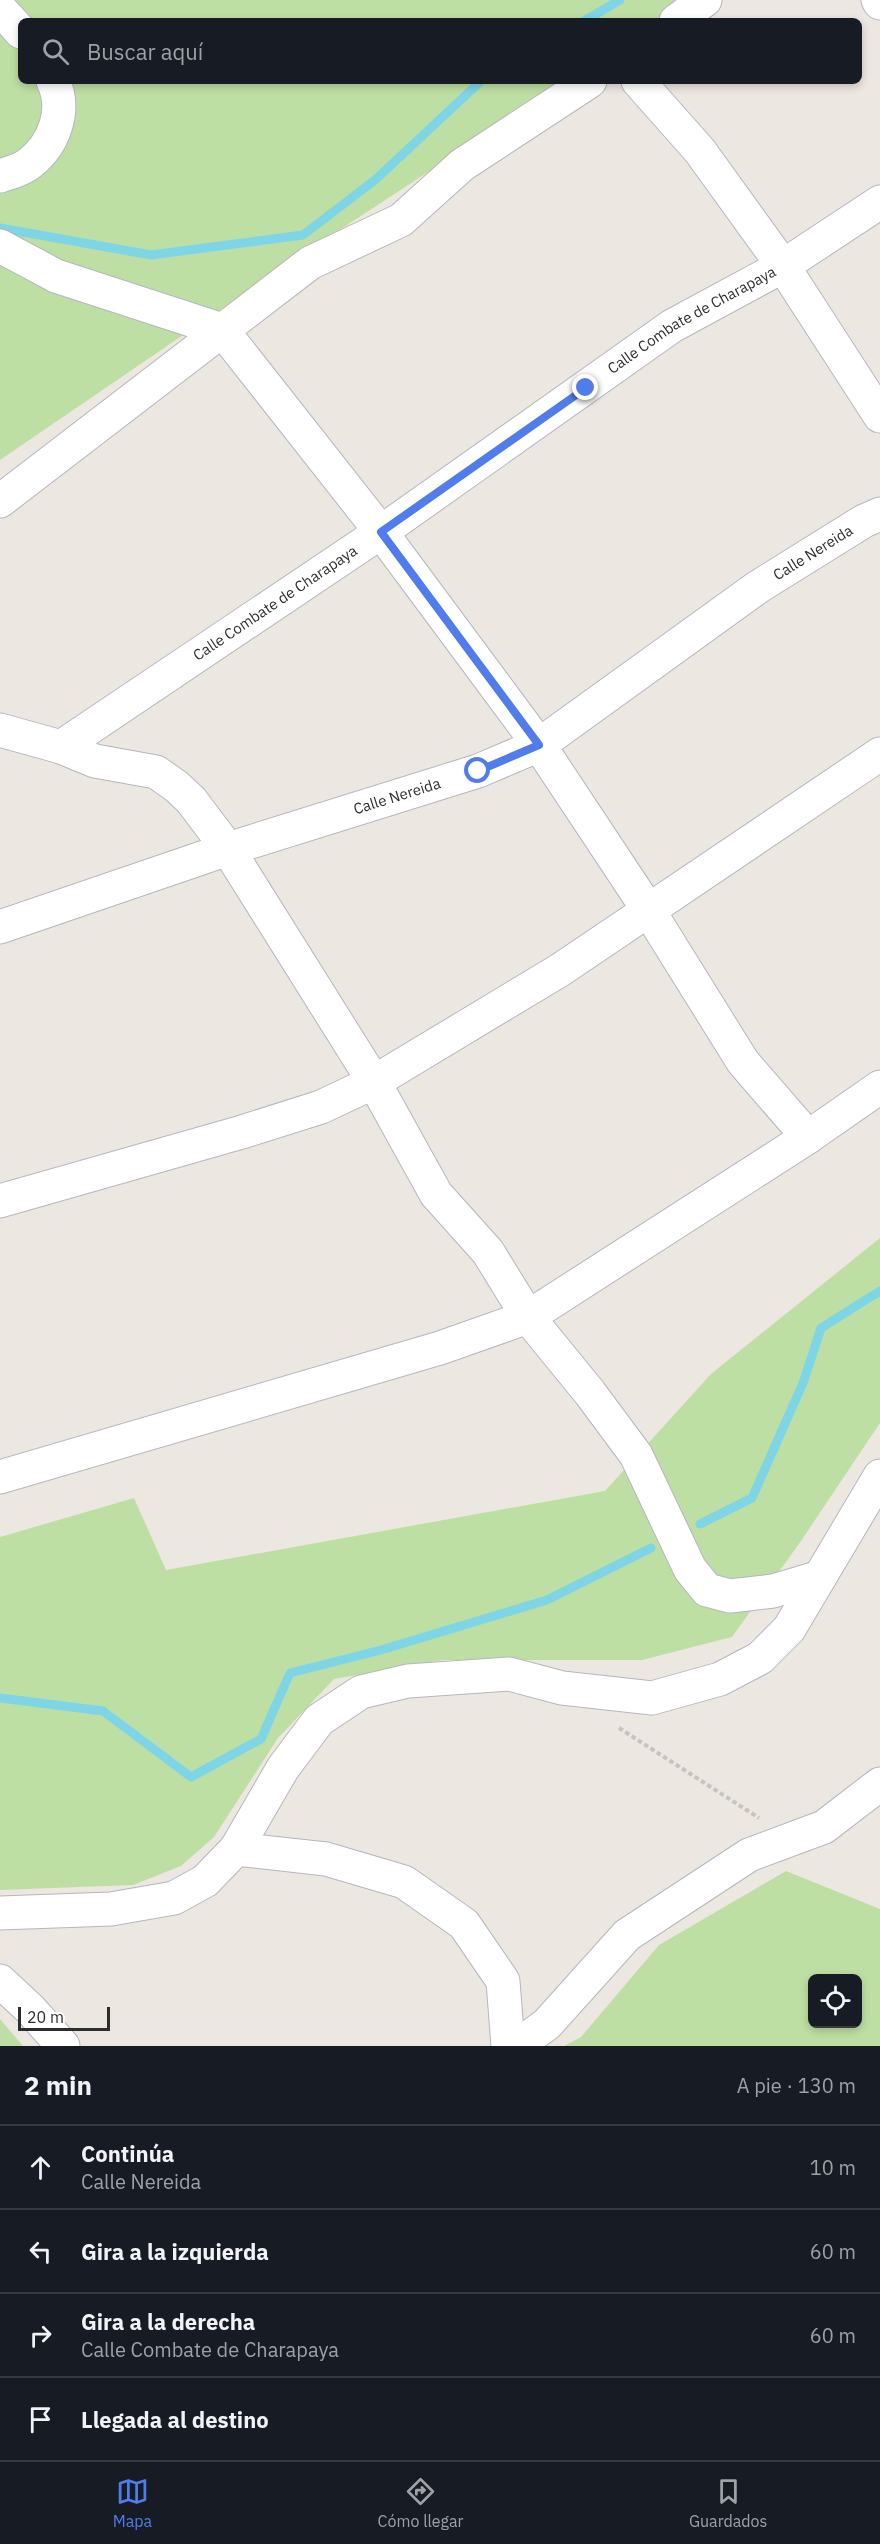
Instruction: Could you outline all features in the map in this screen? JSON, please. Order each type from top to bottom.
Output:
[{"type":"street","points":[[680,18],[705,0]]},
{"type":"street","points":[[0,9],[18,29]]},
{"type":"street","points":[[0,176],[28,165],[48,146],[58,122],[58,91],[54,84]]},
{"type":"street","points":[[0,501],[310,263],[401,220],[462,165],[585,84]]},
{"type":"street","points":[[641,84],[700,151],[783,266],[880,416]]},
{"type":"street","name":"Calle Combate de Charapaya","points":[[61,747],[381,532],[672,326],[783,266],[880,202]]},
{"type":"street","points":[[0,246],[56,276],[222,330],[381,532],[539,745],[649,911],[743,1062],[808,1137]]},
{"type":"street","name":"Calle Nereida","points":[[0,927],[228,849],[478,771],[539,745],[758,587],[864,521],[880,514]]},
{"type":"street","points":[[0,730],[61,747],[94,761],[156,772],[176,786],[191,801],[228,849],[374,1082],[436,1194],[488,1252],[528,1317],[590,1393],[636,1455],[690,1569],[707,1590],[730,1596],[773,1591],[820,1577]]},
{"type":"street","points":[[0,1201],[321,1107],[374,1082],[560,970],[880,754]]},
{"type":"street","points":[[0,1478],[440,1348],[528,1317],[808,1137],[880,1087]]},
{"type":"street","points":[[0,1913],[111,1909],[174,1898],[205,1881],[236,1849],[283,1768],[319,1720],[361,1692],[408,1681],[509,1674],[562,1688],[652,1698],[720,1679],[760,1658],[789,1629],[880,1476]]},
{"type":"street","points":[[517,2046],[547,2024],[627,1935],[749,1855],[824,1827],[880,1784]]},
{"type":"street","points":[[236,1849],[326,1859],[404,1882],[464,1924],[503,1981],[508,2046]]},
{"type":"street","points":[[0,1981],[30,2008],[63,2046]]},
{"type":"path","points":[[615,1725],[740,1807],[795,1838]]},
{"type":"green space","points":[[0,0],[691,0],[664,18],[18,18],[18,84],[562,84],[280,269],[0,460]]},
{"type":"green space","points":[[880,1238],[880,1423],[801,1541],[732,1637],[642,1660],[443,1660],[334,1679],[278,1738],[214,1837],[181,1866],[133,1885],[0,1890],[0,1537],[134,1498],[166,1570],[605,1491],[711,1374]]},
{"type":"green space","points":[[786,1871],[880,1909],[880,2046],[564,2046],[581,2037],[659,1945]]},
{"type":"green space","points":[[0,2019],[23,2046],[0,2046]]},
{"type":"waterway","points":[[589,18],[620,0]]},
{"type":"waterway","points":[[0,228],[151,255],[303,235],[375,180],[478,84]]},
{"type":"waterway","points":[[700,1524],[752,1498],[803,1383],[821,1328],[880,1291]]},
{"type":"waterway","points":[[0,1698],[103,1711],[191,1777],[261,1739],[290,1673],[381,1650],[547,1600],[651,1548]]},
{"type":"route","points":[[478,771],[539,745],[381,532],[586,388]]}]
